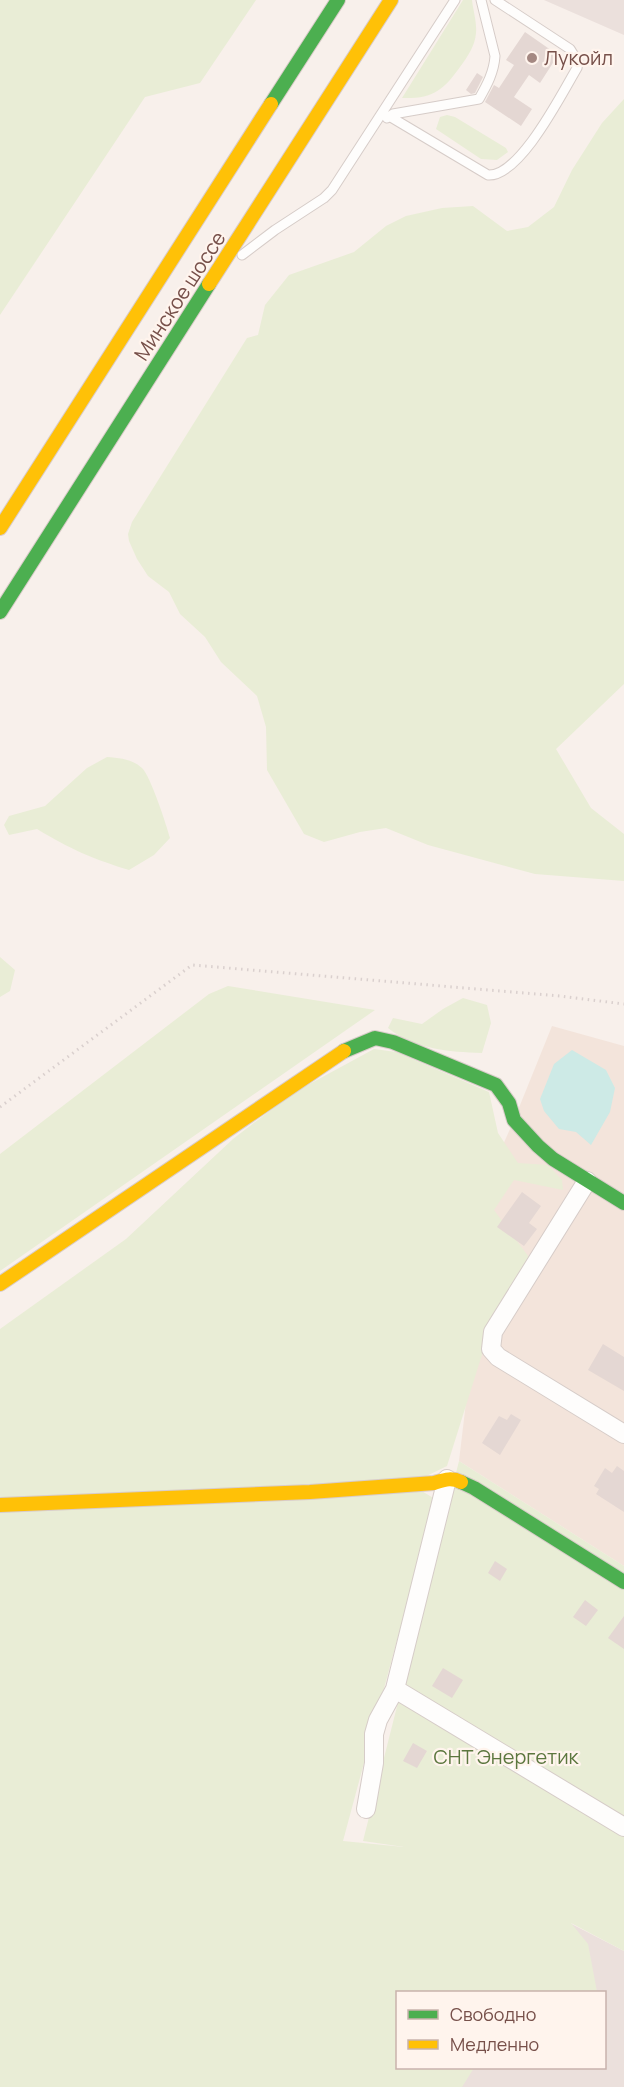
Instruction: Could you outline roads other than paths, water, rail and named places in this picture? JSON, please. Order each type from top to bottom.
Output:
[{"type":"main road","name":"Минское шоссе","points":[[0,528],[338,0]]},
{"type":"main road","name":"Минское шоссе","points":[[0,612],[391,0]]},
{"type":"main road","points":[[0,1284],[342,1052],[375,1038],[393,1042],[496,1085],[509,1103],[514,1120],[538,1146],[553,1159],[624,1203]]},
{"type":"main road","points":[[0,1505],[310,1492],[434,1483],[455,1479],[474,1488],[624,1582]]},
{"type":"street","points":[[302,57],[325,0]]},
{"type":"street","points":[[587,1181],[494,1332],[491,1349],[498,1358],[624,1434]]},
{"type":"street","points":[[366,1809],[374,1763],[374,1734],[378,1720],[395,1689],[447,1479]]},
{"type":"street","points":[[395,1689],[624,1827]]},
{"type":"lane","points":[[217,275],[332,190],[455,0]]},
{"type":"lane","points":[[368,137],[389,116],[478,99],[495,65],[495,56],[481,0]]},
{"type":"lane","points":[[389,116],[488,175],[499,174],[512,166],[536,136],[577,68],[578,62],[570,49],[495,0]]},
{"type":"water","points":[[572,1050],[606,1070],[615,1088],[610,1112],[591,1145],[576,1132],[559,1129],[544,1111],[540,1099],[554,1064]]},
{"type":"place","name":"Лукойл","points":[[532,58]]},
{"type":"park label","name":"СНТ Энергетик","points":[[506,1757]]}]
